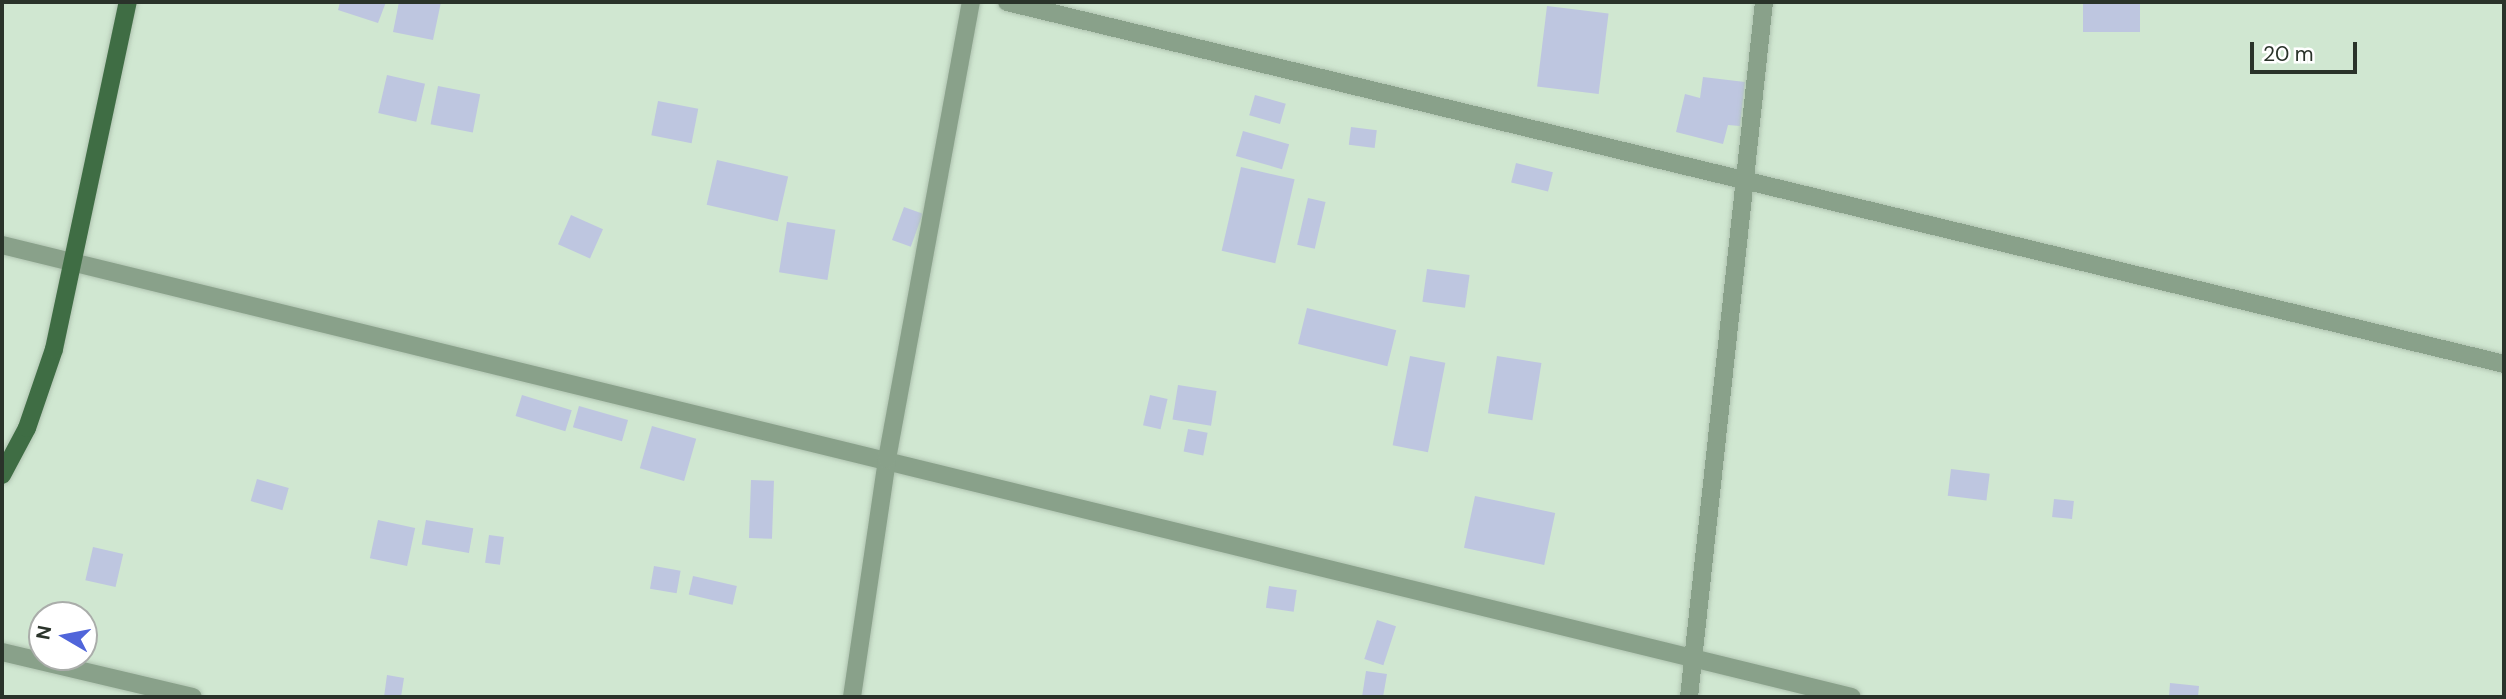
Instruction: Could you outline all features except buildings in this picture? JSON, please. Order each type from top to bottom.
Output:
[{"type":"main road","points":[[2,475],[27,428],[54,349],[128,2]]},
{"type":"street","points":[[852,697],[887,459],[971,2]]},
{"type":"street","points":[[1007,2],[2504,364]]},
{"type":"street","points":[[1689,697],[1763,2]]},
{"type":"street","points":[[2,245],[1853,697]]},
{"type":"street","points":[[2,654],[193,697]]}]
